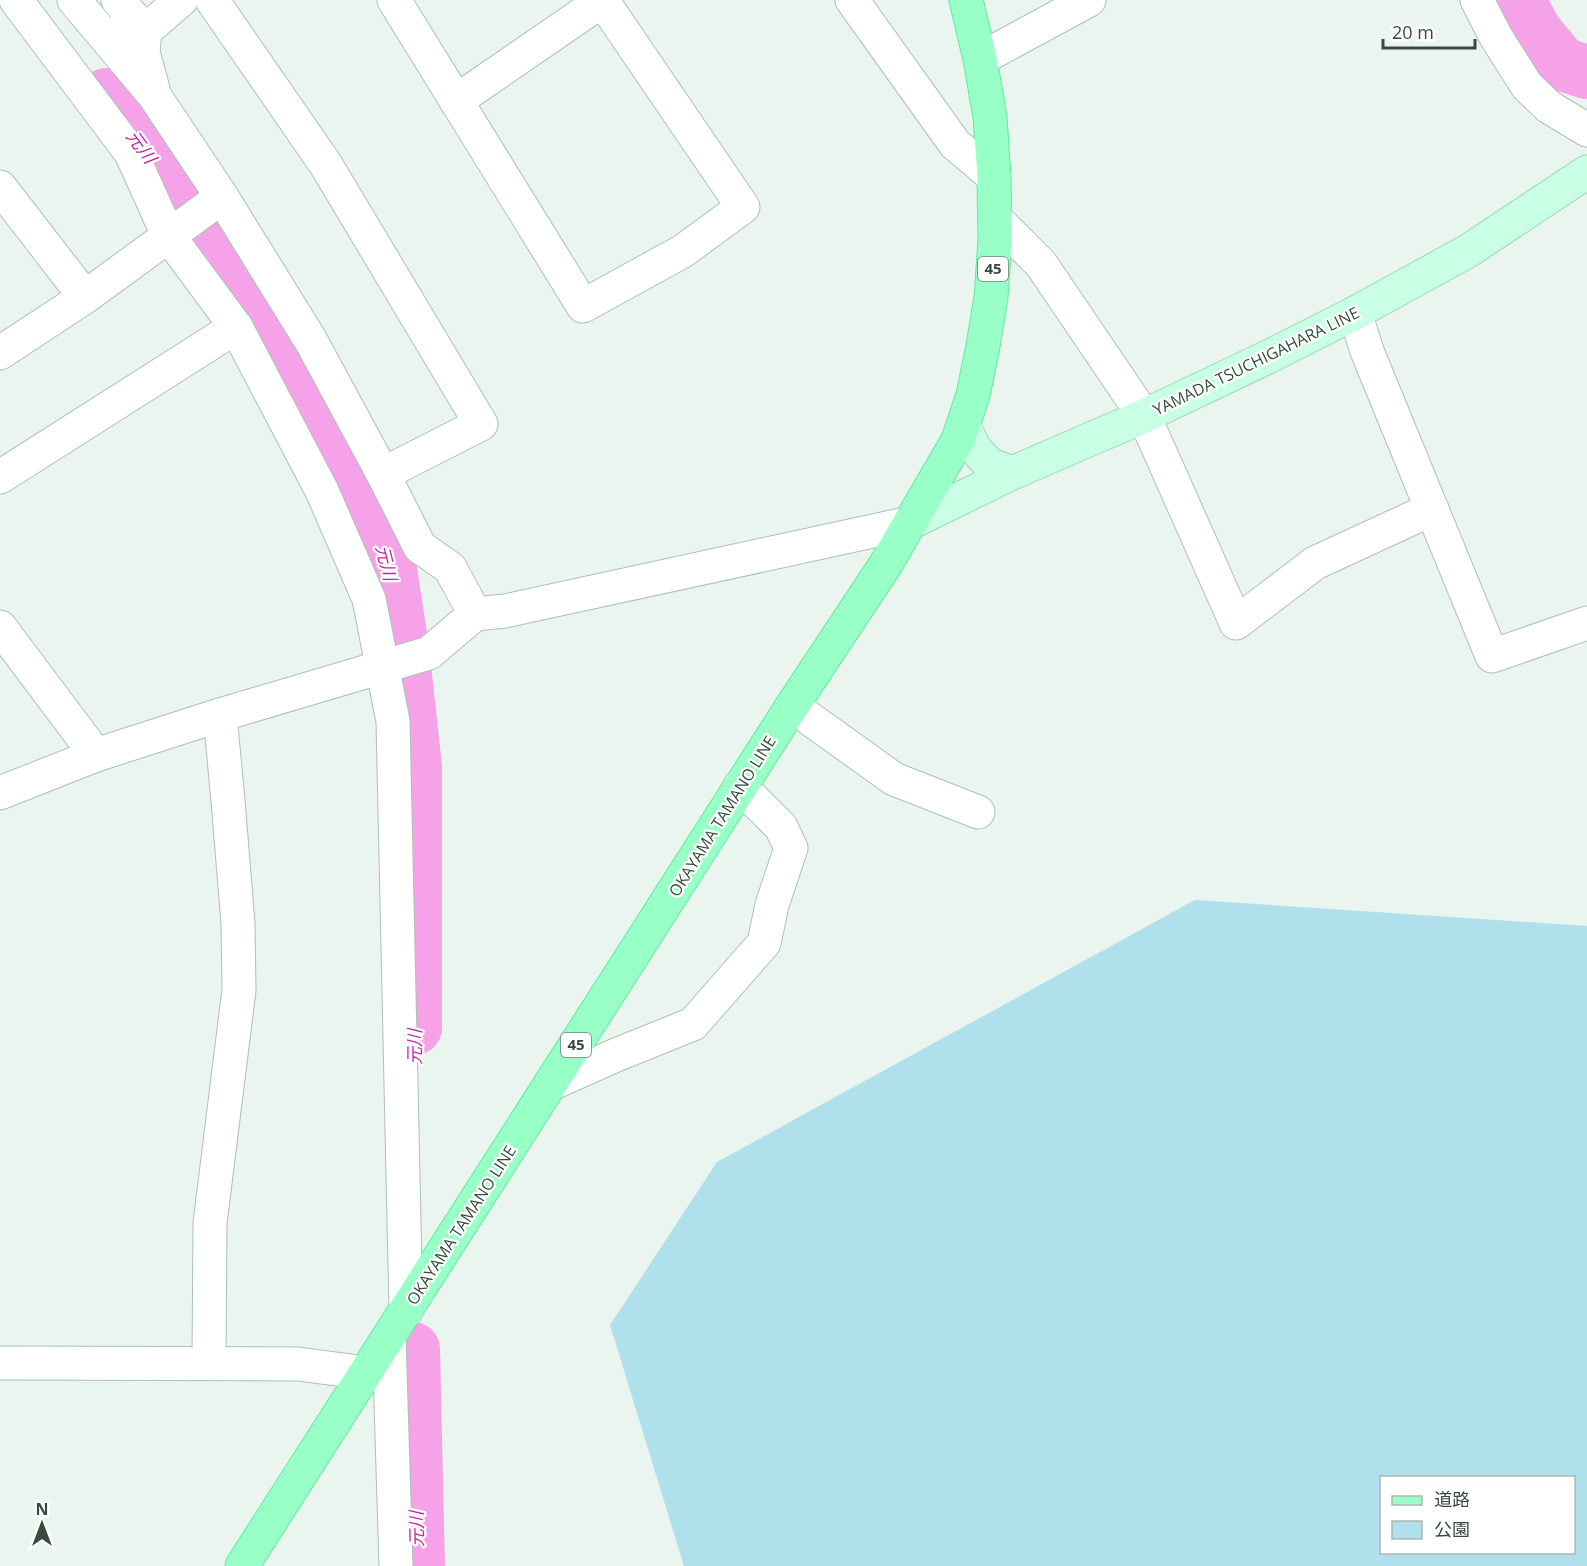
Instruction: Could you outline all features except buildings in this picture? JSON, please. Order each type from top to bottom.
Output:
[{"type":"main road","name":"OKAYAMA TAMANO LINE","points":[[242,1566],[740,786],[886,564],[957,440],[973,395],[983,346],[991,297],[995,240],[990,117],[981,59],[966,0]]},
{"type":"main road","name":"YAMADA TSUCHIGAHARA LINE","points":[[910,523],[1012,473],[1144,416],[1355,313],[1468,251],[1587,172]]},
{"type":"main road","points":[[963,425],[975,449],[989,464],[1012,473]]},
{"type":"street","points":[[16,0],[131,153],[236,327],[322,490],[399,662],[393,721],[406,1311]]},
{"type":"street","points":[[74,0],[154,95],[216,202],[311,341],[420,547],[450,568],[475,614]]},
{"type":"street","points":[[102,0],[130,32],[145,31],[181,0]]},
{"type":"street","points":[[118,0],[145,31],[143,52],[154,95]]},
{"type":"street","points":[[212,0],[326,165],[481,424],[383,474]]},
{"type":"street","points":[[394,0],[456,101],[583,306],[683,251],[743,207],[602,0],[456,101]]},
{"type":"street","points":[[852,0],[955,144],[994,177]]},
{"type":"street","points":[[981,59],[1089,0]]},
{"type":"street","points":[[1477,0],[1496,37],[1527,86],[1549,107],[1587,130]]},
{"type":"street","points":[[0,187],[10,219],[85,297]]},
{"type":"street","points":[[0,353],[85,297],[216,202]]},
{"type":"street","points":[[995,218],[1041,264],[1144,416],[1236,623],[1315,563],[1432,509]]},
{"type":"street","points":[[1355,313],[1367,351],[1492,656],[1587,623]]},
{"type":"street","points":[[0,477],[236,327]]},
{"type":"street","points":[[0,793],[96,754],[429,652],[475,614],[527,607],[910,523]]},
{"type":"street","points":[[0,627],[96,754]]},
{"type":"street","points":[[792,706],[894,779],[978,812]]},
{"type":"street","points":[[209,1363],[210,1223],[239,990],[238,923],[220,715]]},
{"type":"street","points":[[551,1084],[693,1024],[764,943],[772,905],[791,848],[781,827],[740,786]]},
{"type":"street","points":[[389,1338],[396,1566]]},
{"type":"street","points":[[0,1363],[298,1364],[366,1373]]},
{"type":"green space","points":[[1195,900],[1587,926],[1587,1566],[684,1566],[610,1325],[717,1162]]},
{"type":"waterway","points":[[1518,0],[1535,31],[1562,64],[1587,72]]},
{"type":"waterway","name":"元川","points":[[106,95],[257,307],[347,465],[388,556],[402,648],[415,767],[415,1028]]},
{"type":"waterway","name":"元川","points":[[413,1349],[418,1566]]}]
